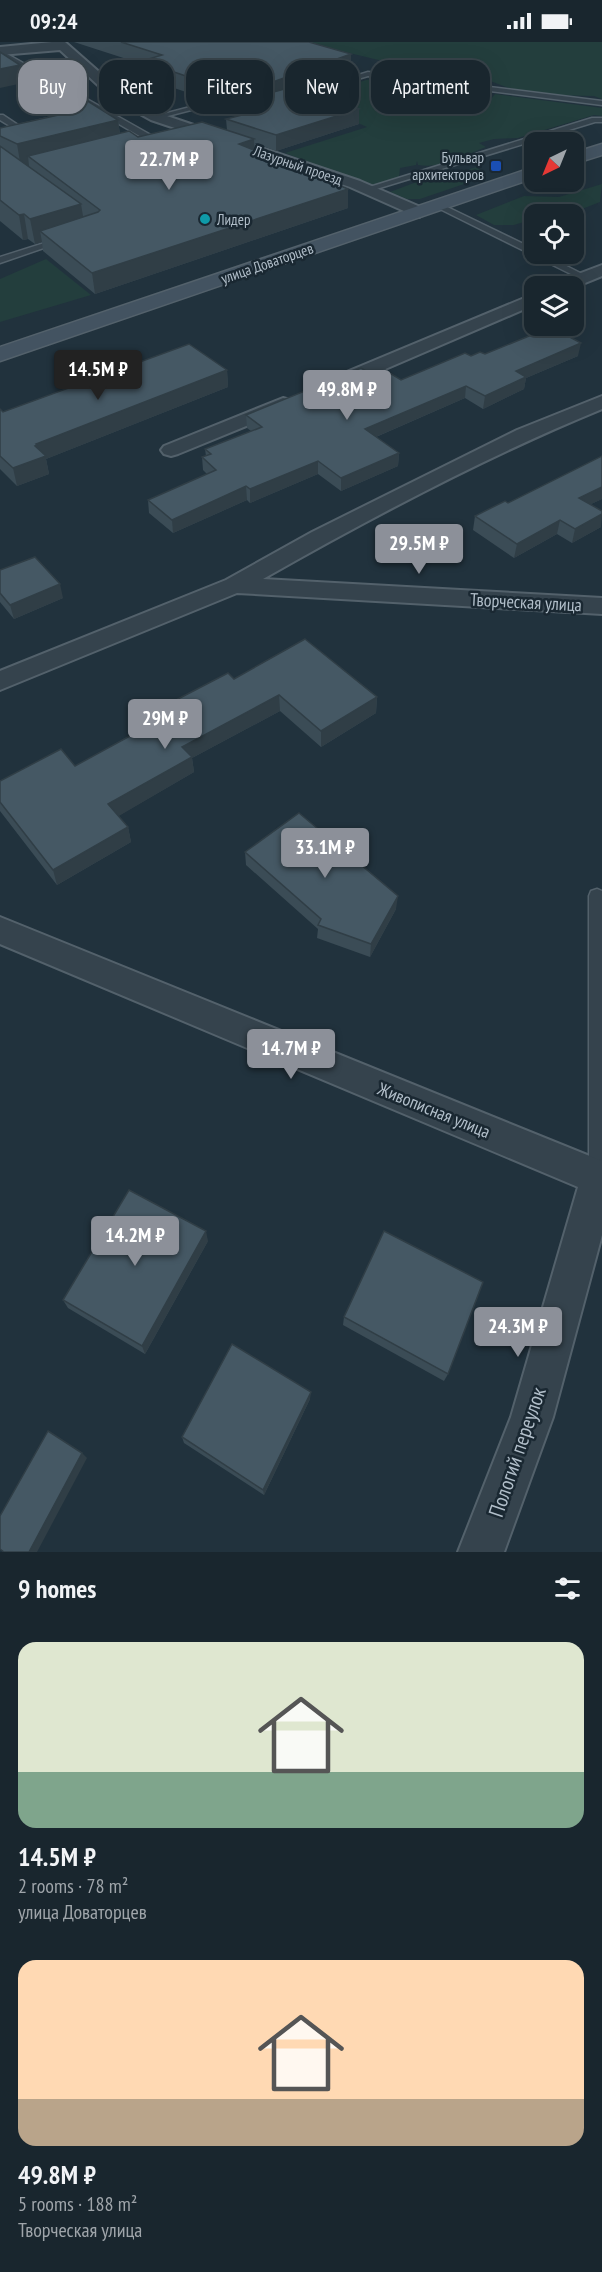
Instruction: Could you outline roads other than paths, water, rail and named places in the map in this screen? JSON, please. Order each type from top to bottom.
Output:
[{"type":"main road","points":[[584,155],[602,148]]},
{"type":"main road","name":"улица Доваторцев","points":[[0,354],[524,175]]},
{"type":"street","points":[[0,51],[60,44]]},
{"type":"street","name":"Лазурный проезд","points":[[60,44],[117,96],[156,117],[367,189],[419,212]]},
{"type":"street","points":[[584,277],[602,270]]},
{"type":"street","points":[[171,450],[524,303]]},
{"type":"street","points":[[0,681],[234,585],[320,537],[524,434],[602,402]]},
{"type":"street","name":"Творческая улица","points":[[234,585],[602,606]]},
{"type":"street","name":"Живописная улица","points":[[0,930],[601,1178]]},
{"type":"street","name":"Пологий переулок","points":[[481,1552],[532,1417],[601,1178]]},
{"type":"lane","points":[[0,51],[153,140]]},
{"type":"lane","points":[[359,77],[368,74],[602,103]]},
{"type":"lane","points":[[156,117],[186,110]]},
{"type":"lane","points":[[0,117],[28,135],[0,142]]},
{"type":"lane","points":[[367,189],[595,120],[602,120]]},
{"type":"lane","points":[[183,136],[204,134]]},
{"type":"lane","points":[[142,142],[163,138]]},
{"type":"lane","points":[[439,205],[524,248]]},
{"type":"lane","points":[[0,260],[73,237]]},
{"type":"lane","points":[[557,264],[582,276]]},
{"type":"lane","points":[[597,896],[601,1178]]},
{"type":"place","name":"Бульвар архитекторов","points":[[496,166]]},
{"type":"place","name":"Лидер","points":[[205,219]]}]
